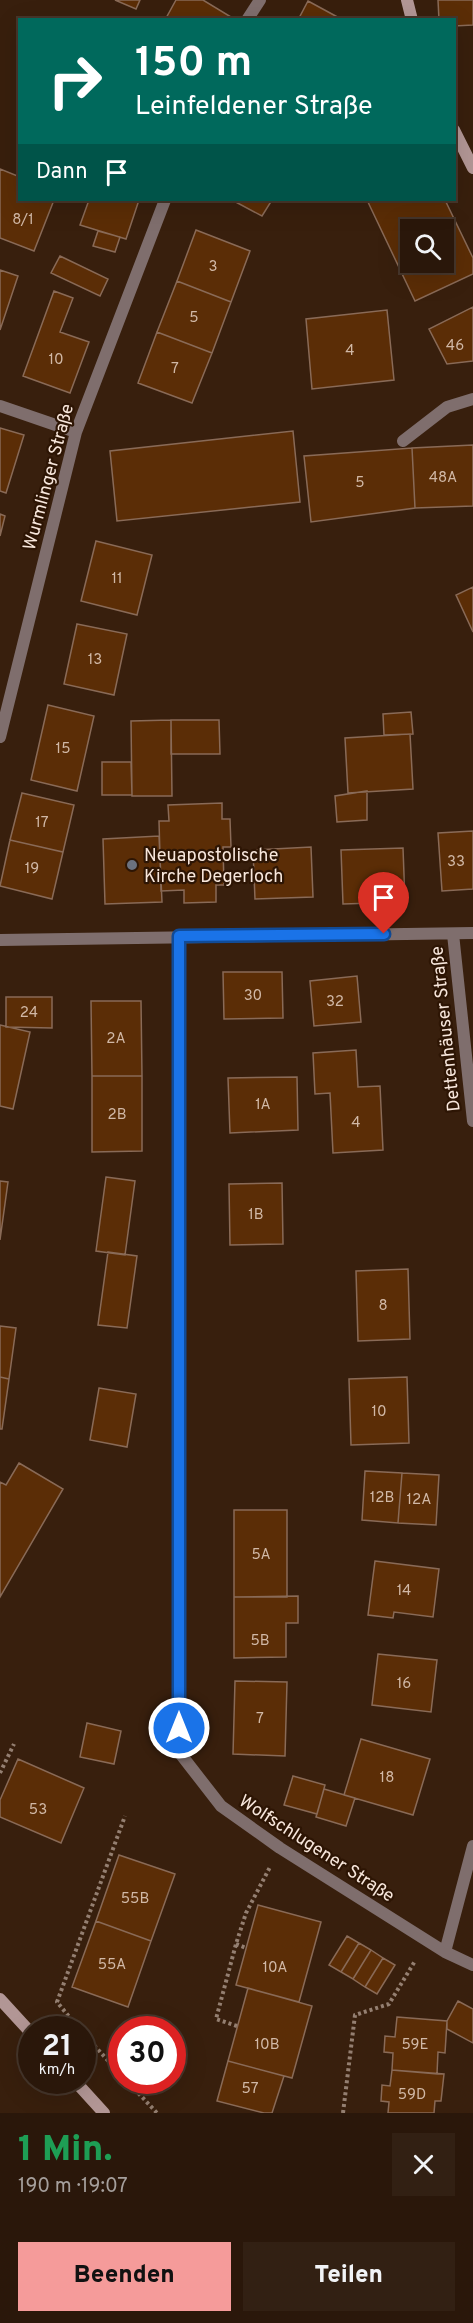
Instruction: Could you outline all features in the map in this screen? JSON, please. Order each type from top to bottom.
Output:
[{"type":"street","points":[[248,18],[260,0]]},
{"type":"street","points":[[407,0],[412,18]]},
{"type":"street","points":[[456,134],[473,168]]},
{"type":"street","name":"Wurmlinger Straße","points":[[0,737],[76,432],[165,201]]},
{"type":"street","points":[[403,441],[447,407],[473,399]]},
{"type":"street","points":[[0,406],[76,432]]},
{"type":"street","points":[[0,940],[473,933]]},
{"type":"street","name":"Dettenhäuser Straße","points":[[453,934],[473,1121]]},
{"type":"street","name":"Wolfschlugener Straße","points":[[179,936],[179,1752],[221,1806],[280,1848],[445,1952],[473,1965]]},
{"type":"street","points":[[445,1952],[473,1845]]},
{"type":"street","points":[[0,1999],[18,2019]]},
{"type":"street","points":[[87,2094],[104,2113]]},
{"type":"path","points":[[0,1773],[14,1744]]},
{"type":"path","points":[[69,2016],[57,2002],[124,1815]]},
{"type":"path","points":[[237,2026],[216,2019],[246,1913],[280,1848]]},
{"type":"path","points":[[343,2113],[355,2014],[388,2004],[427,1940]]},
{"type":"path","points":[[236,1944],[246,1948]]},
{"type":"path","points":[[96,2047],[108,2061]]},
{"type":"path","points":[[139,2094],[157,2113]]},
{"type":"building","points":[[115,0],[140,0],[136,9]]},
{"type":"building","points":[[176,0],[203,0],[231,17],[230,18],[166,18]]},
{"type":"building","points":[[438,0],[473,0],[473,25],[456,26],[456,18],[439,18]]},
{"type":"building","points":[[308,1],[339,18],[299,18]]},
{"type":"building","points":[[0,169],[18,176],[18,201],[54,201],[34,251],[0,238]]},
{"type":"building","points":[[89,201],[139,201],[126,239],[80,225]]},
{"type":"building","points":[[234,201],[271,201],[262,216]]},
{"type":"building","points":[[367,201],[445,201],[473,258],[473,274],[415,301],[402,273],[454,273],[454,219],[400,219],[400,269]]},
{"type":"building","points":[[196,230],[250,251],[231,302],[177,281]]},
{"type":"building","points":[[98,231],[120,237],[115,252],[93,246]]},
{"type":"building","points":[[60,256],[108,279],[100,296],[51,273]]},
{"type":"building","points":[[0,270],[18,276],[0,330]]},
{"type":"building","points":[[177,281],[231,302],[212,353],[157,332]]},
{"type":"building","points":[[54,291],[73,298],[60,332],[89,342],[70,393],[23,376]]},
{"type":"building","points":[[473,307],[473,361],[447,364],[429,329]]},
{"type":"building","points":[[387,310],[394,380],[312,389],[306,319]]},
{"type":"building","points":[[157,332],[212,353],[192,403],[138,383]]},
{"type":"building","points":[[0,428],[24,435],[6,493],[0,491]]},
{"type":"building","points":[[293,431],[300,502],[117,521],[110,451]]},
{"type":"building","points":[[473,445],[473,506],[415,508],[412,448]]},
{"type":"building","points":[[412,448],[415,508],[311,522],[304,456]]},
{"type":"building","points":[[0,514],[5,516],[0,536]]},
{"type":"building","points":[[96,541],[152,555],[137,615],[81,601]]},
{"type":"building","points":[[473,587],[473,632],[456,595]]},
{"type":"building","points":[[77,624],[127,634],[114,695],[64,684]]},
{"type":"building","points":[[48,705],[94,716],[77,791],[31,780]]},
{"type":"building","points":[[411,712],[413,734],[384,735],[383,714]]},
{"type":"building","points":[[171,720],[172,796],[132,796],[131,721]]},
{"type":"building","points":[[171,720],[219,720],[220,754],[171,754]]},
{"type":"building","points":[[410,734],[413,789],[348,793],[345,738]]},
{"type":"building","points":[[102,762],[131,762],[132,795],[102,795]]},
{"type":"building","points":[[367,791],[367,820],[337,822],[335,796]]},
{"type":"building","points":[[22,793],[74,805],[63,852],[10,840]]},
{"type":"building","points":[[222,803],[222,819],[230,819],[231,847],[223,847],[224,885],[216,885],[216,902],[184,903],[184,890],[161,891],[159,821],[169,821],[168,805]]},
{"type":"building","points":[[473,831],[473,889],[442,891],[438,833]]},
{"type":"building","name":"Neuapostolische Kirche Degerloch","points":[[159,836],[162,902],[105,904],[103,839]]},
{"type":"building","points":[[10,840],[63,852],[52,899],[0,886]]},
{"type":"building","points":[[311,847],[313,897],[255,899],[253,850]]},
{"type":"building","points":[[403,848],[405,902],[343,904],[341,850]]},
{"type":"building","points":[[223,972],[282,972],[283,1018],[224,1019]]},
{"type":"building","points":[[357,976],[361,1022],[314,1026],[310,981]]},
{"type":"building","points":[[6,997],[52,997],[52,1028],[6,1027]]},
{"type":"building","points":[[91,1001],[141,1001],[142,1076],[92,1076]]},
{"type":"building","points":[[0,1025],[30,1032],[13,1109],[0,1106]]},
{"type":"building","points":[[356,1050],[358,1087],[380,1086],[383,1150],[333,1153],[330,1093],[315,1094],[313,1053]]},
{"type":"building","points":[[92,1076],[142,1076],[142,1151],[92,1152]]},
{"type":"building","points":[[297,1077],[298,1130],[230,1133],[228,1078]]},
{"type":"building","points":[[106,1177],[135,1181],[125,1255],[96,1251]]},
{"type":"building","points":[[0,1181],[8,1182],[0,1240]]},
{"type":"building","points":[[282,1183],[283,1244],[230,1245],[229,1184]]},
{"type":"building","points":[[108,1252],[137,1256],[127,1328],[98,1325]]},
{"type":"building","points":[[408,1269],[410,1339],[358,1341],[356,1271]]},
{"type":"building","points":[[0,1326],[16,1328],[9,1379],[0,1377]]},
{"type":"building","points":[[0,1377],[9,1379],[2,1429],[0,1429]]},
{"type":"building","points":[[407,1377],[409,1443],[351,1445],[349,1379]]},
{"type":"building","points":[[99,1388],[136,1394],[127,1447],[90,1440]]},
{"type":"building","points":[[19,1463],[63,1489],[0,1597],[0,1482],[6,1485]]},
{"type":"building","points":[[365,1471],[402,1473],[398,1523],[362,1520]]},
{"type":"building","points":[[402,1473],[439,1475],[436,1525],[398,1523]]},
{"type":"building","points":[[234,1510],[287,1510],[287,1597],[234,1597]]},
{"type":"building","points":[[375,1561],[439,1569],[433,1617],[394,1612],[393,1618],[368,1615]]},
{"type":"building","points":[[298,1596],[298,1623],[286,1623],[286,1657],[234,1658],[234,1597]]},
{"type":"building","points":[[378,1654],[437,1660],[431,1712],[372,1705]]},
{"type":"building","points":[[235,1681],[287,1682],[285,1756],[233,1754]]},
{"type":"building","points":[[87,1723],[121,1731],[114,1764],[80,1757]]},
{"type":"building","points":[[361,1739],[430,1759],[413,1815],[344,1795]]},
{"type":"building","points":[[18,1759],[84,1788],[61,1843],[0,1817],[0,1800]]},
{"type":"building","points":[[293,1776],[325,1785],[317,1814],[284,1805]]},
{"type":"building","points":[[324,1789],[355,1798],[346,1826],[316,1817]]},
{"type":"building","points":[[119,1855],[175,1874],[151,1941],[96,1921]]},
{"type":"building","points":[[258,1905],[321,1922],[299,2002],[236,1985]]},
{"type":"building","points":[[96,1921],[151,1941],[128,2007],[72,1987]]},
{"type":"building","points":[[347,1936],[359,1943],[341,1972],[329,1965]]},
{"type":"building","points":[[359,1943],[371,1950],[353,1979],[341,1972]]},
{"type":"building","points":[[371,1950],[383,1958],[365,1987],[353,1979]]},
{"type":"building","points":[[383,1958],[395,1965],[377,1994],[365,1987]]},
{"type":"building","points":[[248,1988],[312,2006],[292,2078],[228,2061]]},
{"type":"building","points":[[458,2001],[473,2009],[473,2043],[447,2029],[447,2021]]},
{"type":"building","points":[[397,2017],[447,2021],[445,2053],[438,2052],[437,2074],[392,2070],[393,2053],[384,2052],[385,2036],[395,2037]]},
{"type":"building","points":[[228,2061],[284,2076],[272,2113],[217,2101]]},
{"type":"building","points":[[392,2070],[444,2074],[441,2101],[435,2101],[434,2113],[388,2113],[389,2102],[381,2101],[382,2085],[390,2086]]},
{"type":"place","name":"Neuapostolische Kirche Degerloch","points":[[132,865]]},
{"type":"route","points":[[179,1728],[179,936],[384,934]]}]
